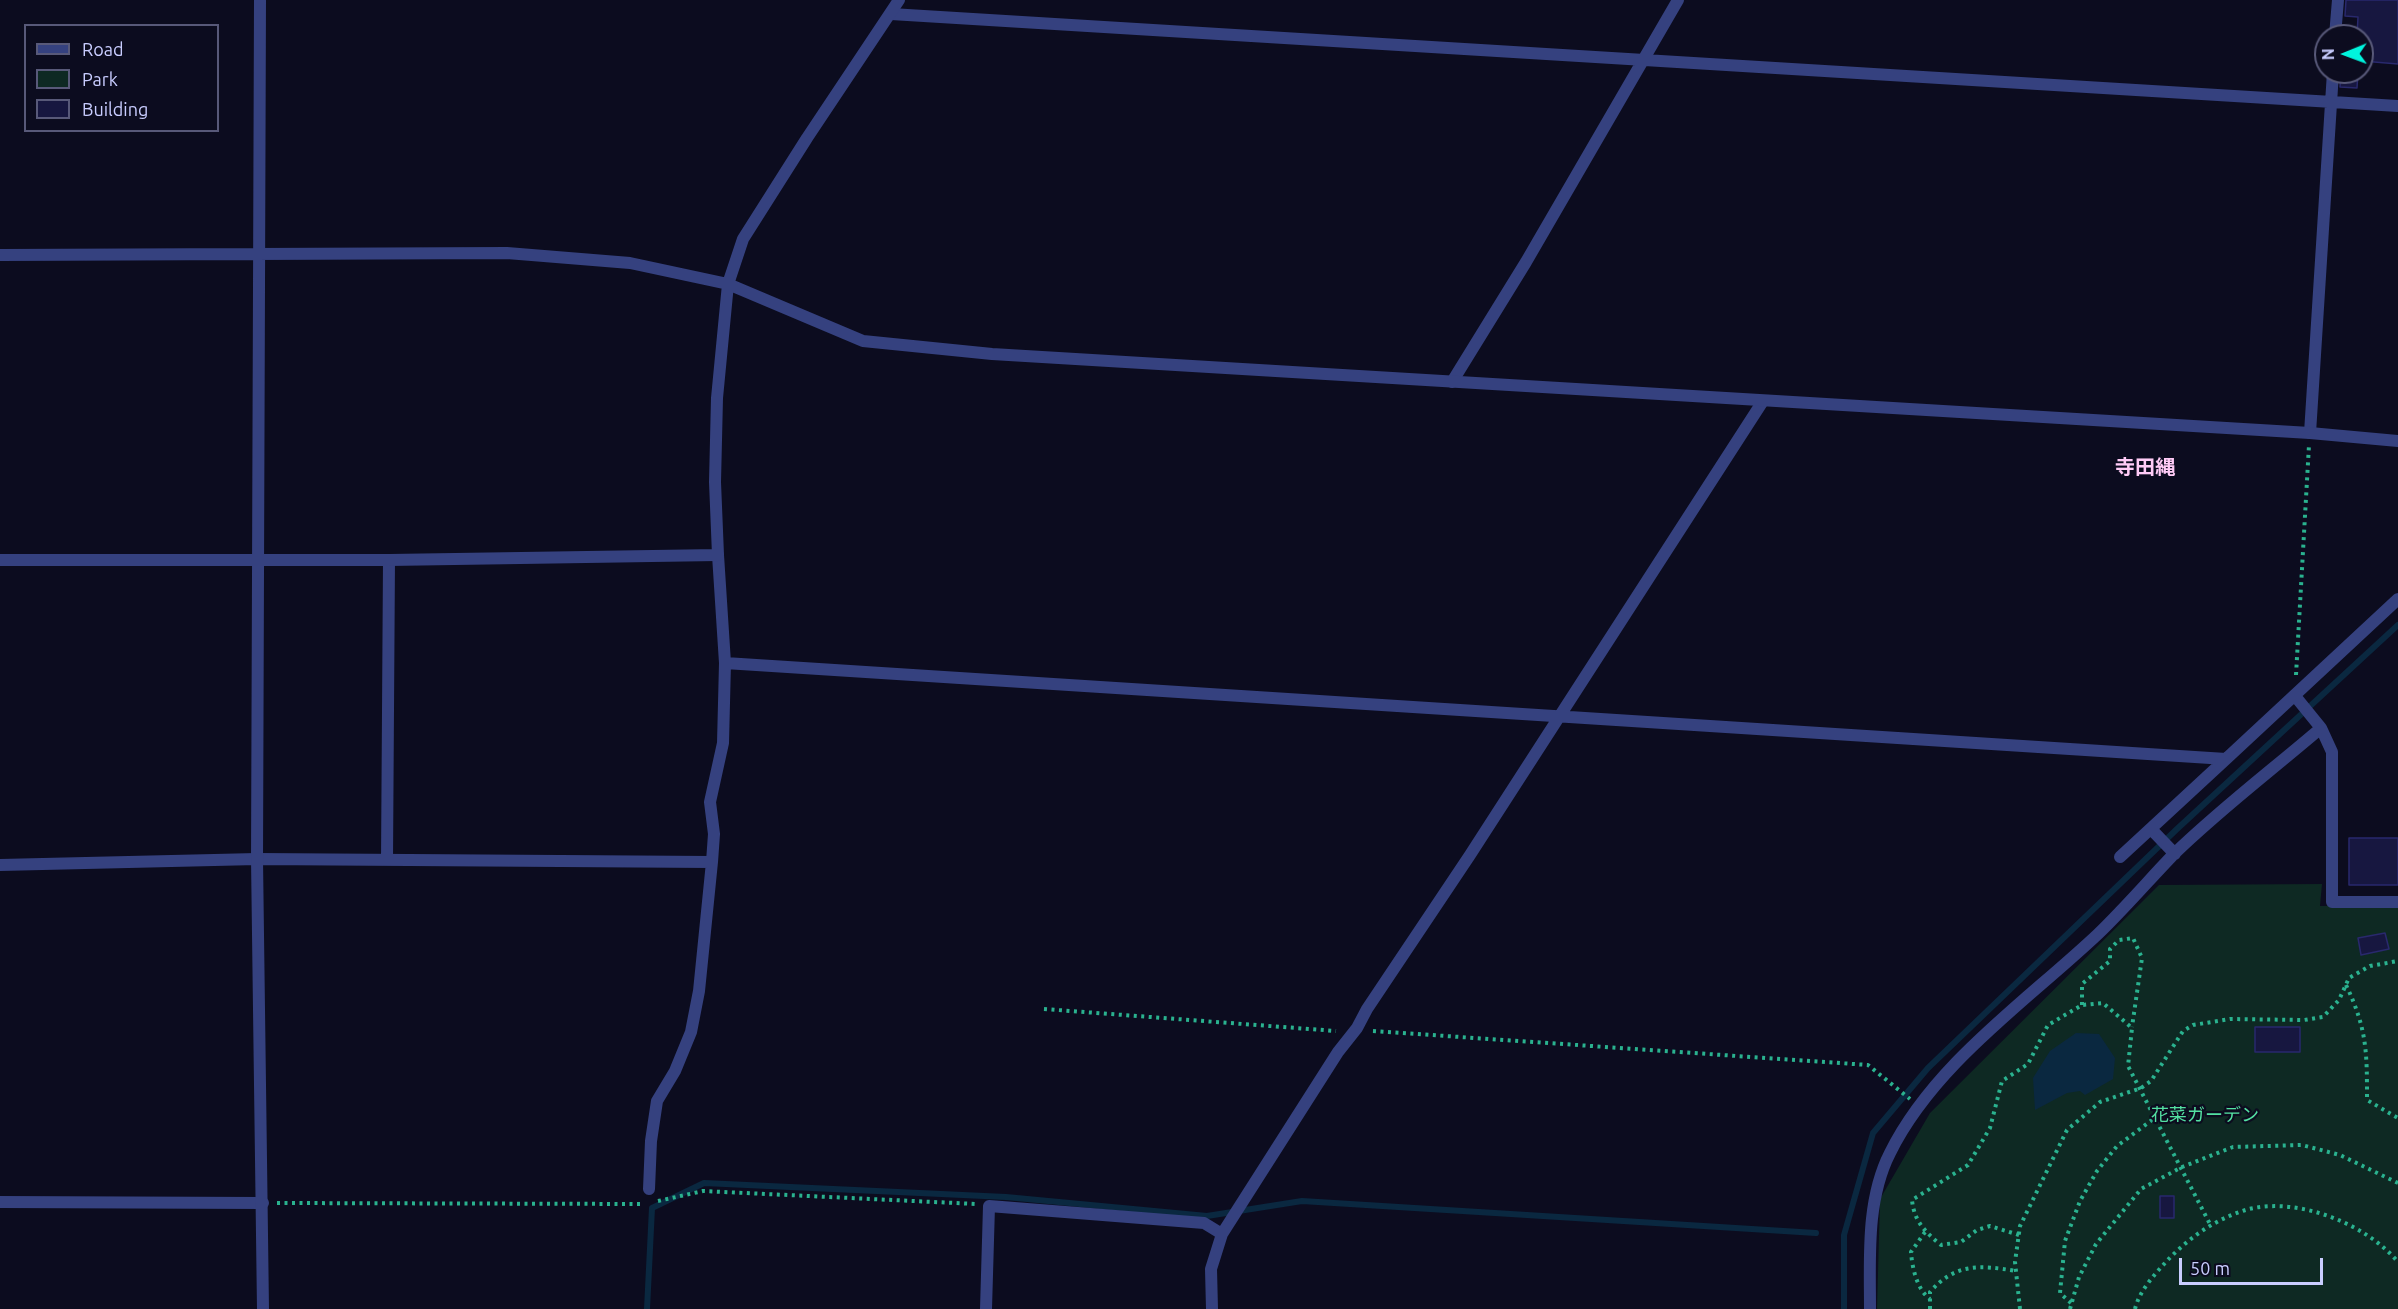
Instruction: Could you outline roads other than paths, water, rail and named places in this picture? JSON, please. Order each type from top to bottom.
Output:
[{"type":"street","points":[[260,0],[257,859],[264,1203],[263,1309]]},
{"type":"street","points":[[649,1189],[651,1140],[657,1101],[675,1071],[691,1032],[695,1012],[714,834],[710,802],[723,743],[725,663],[715,482],[717,398],[728,284],[743,239],[899,0]]},
{"type":"street","points":[[1452,382],[1526,262],[1678,0]]},
{"type":"street","points":[[2337,24],[2338,0]]},
{"type":"street","points":[[891,14],[2398,106]]},
{"type":"street","points":[[2310,433],[2332,84]]},
{"type":"street","points":[[0,255],[259,252],[507,253],[630,263],[728,284],[863,341],[992,354],[2310,433],[2398,441]]},
{"type":"street","points":[[1212,1309],[1211,1269],[1222,1234],[1338,1052],[1357,1028],[1367,1009],[1560,716],[1763,401]]},
{"type":"street","points":[[0,560],[389,560],[718,555]]},
{"type":"street","points":[[387,860],[389,560]]},
{"type":"street","points":[[2120,857],[2158,836],[2226,759],[2398,599]]},
{"type":"street","points":[[725,663],[2226,759]]},
{"type":"street","points":[[2295,696],[2318,723],[2332,752],[2332,902],[2398,902]]},
{"type":"street","points":[[1869,1309],[1870,1250],[1876,1191],[1889,1154],[1917,1105],[1958,1061],[2099,932],[2175,854],[2318,723]]},
{"type":"street","points":[[2158,836],[2175,854]]},
{"type":"street","points":[[0,865],[257,859],[712,862]]},
{"type":"street","points":[[0,1202],[264,1203]]},
{"type":"street","points":[[986,1309],[989,1206],[1204,1223],[1222,1234]]},
{"type":"water","points":[[2076,1033],[2099,1034],[2115,1058],[2113,1079],[2085,1095],[2080,1091],[2067,1093],[2035,1110],[2033,1078],[2050,1051]]},
{"type":"waterway","points":[[1844,1309],[1844,1235],[1873,1133],[1928,1068],[2177,829],[2398,625]]},
{"type":"waterway","points":[[647,1309],[652,1208],[704,1183],[1006,1197],[1207,1216],[1302,1201],[1816,1233]]},
{"type":"district","name":"寺田縄","points":[[2145,467]]},
{"type":"park label","name":"花菜ガーデン","points":[[2205,1115]]}]
